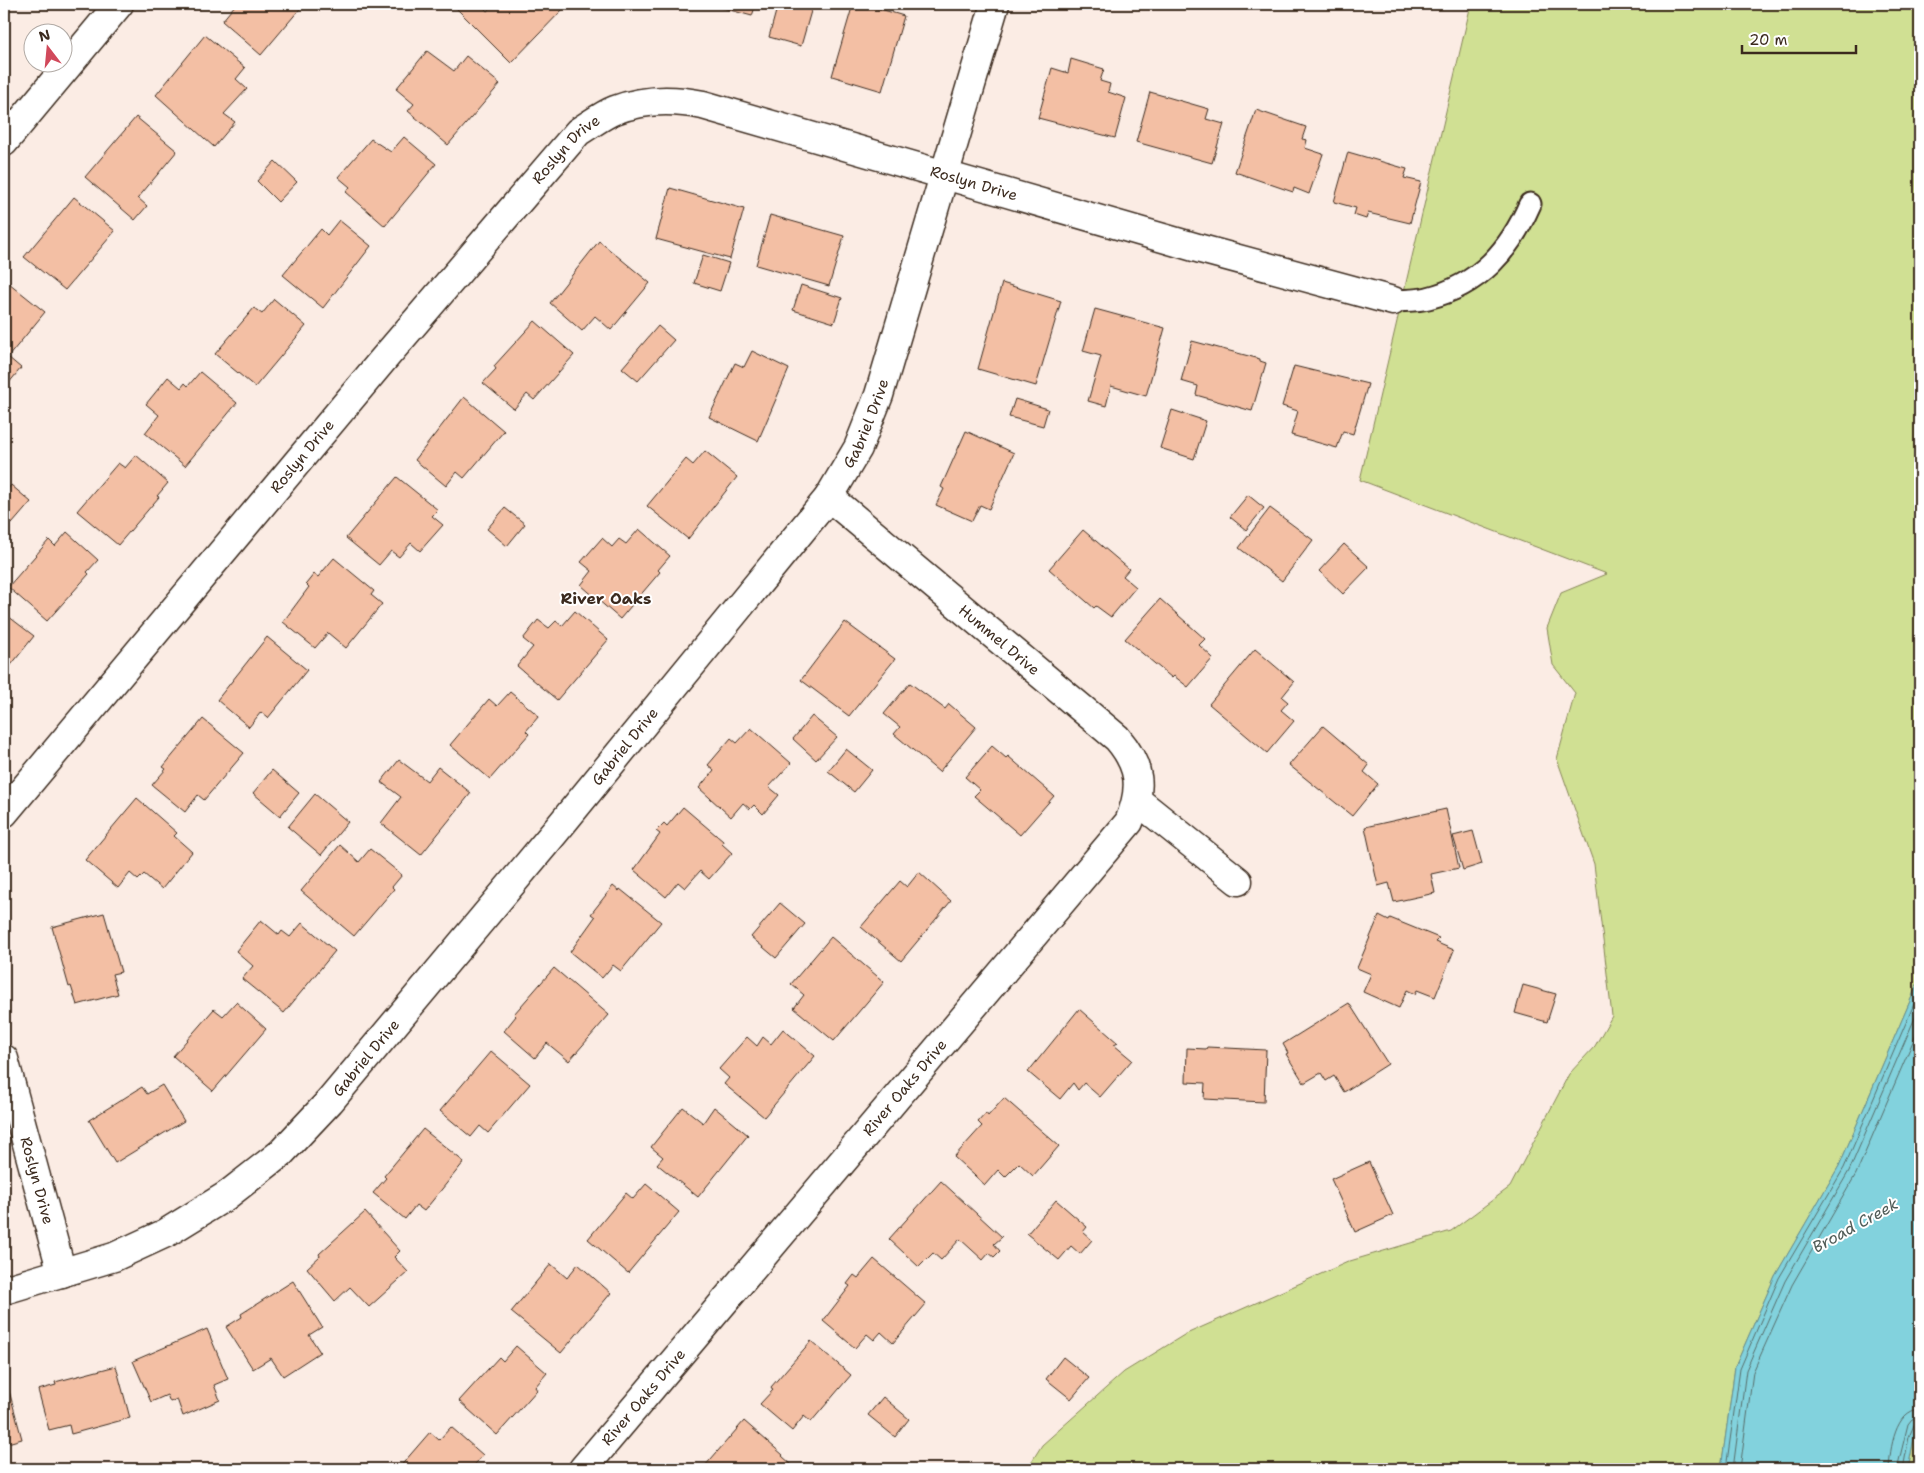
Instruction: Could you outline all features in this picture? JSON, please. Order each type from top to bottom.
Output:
[{"type":"street","points":[[4,142],[118,4]]},
{"type":"street","name":"Gabriel Drive","points":[[4,1290],[114,1257],[166,1233],[226,1196],[281,1152],[330,1101],[543,847],[829,497],[858,448],[879,395],[995,4]]},
{"type":"street","name":"Roslyn Drive","points":[[4,813],[363,384],[578,132],[614,110],[648,101],[683,101],[703,105],[1201,249],[1393,302]]},
{"type":"street","name":"Hummel Drive","points":[[829,497],[1117,738],[1130,753],[1138,775],[1138,801]]},
{"type":"street","points":[[1138,801],[1238,881]]},
{"type":"street","name":"River Oaks Drive","points":[[583,1469],[1130,822],[1138,801]]},
{"type":"street","name":"Roslyn Drive","points":[[4,1059],[62,1273]]},
{"type":"lane","points":[[1393,302],[1428,298],[1466,283],[1499,258],[1519,229],[1530,204]]},
{"type":"green space","points":[[1471,4],[1920,4],[1920,978],[1839,1166],[1775,1276],[1735,1367],[1721,1469],[1027,1469],[1042,1445],[1124,1372],[1184,1335],[1350,1261],[1451,1231],[1510,1187],[1569,1074],[1595,1046],[1612,1016],[1594,864],[1557,759],[1575,693],[1553,665],[1547,628],[1561,593],[1607,574],[1360,480]]},
{"type":"green space","points":[[1920,1423],[1920,1469],[1908,1469],[1914,1438]]},
{"type":"water","name":"Broad Creek","points":[[1920,978],[1920,1423],[1914,1438],[1908,1469],[1721,1469],[1735,1367],[1775,1276],[1839,1166]]},
{"type":"building","points":[[236,4],[304,4],[261,55],[222,21]]},
{"type":"building","points":[[452,4],[480,4],[487,11],[495,4],[559,4],[564,8],[511,63]]},
{"type":"building","points":[[708,4],[756,4],[752,16]]},
{"type":"building","points":[[778,4],[813,4],[801,46],[769,37]]},
{"type":"building","points":[[853,4],[863,4],[904,16],[882,91],[832,76]]},
{"type":"building","points":[[205,35],[245,68],[236,79],[247,89],[224,114],[235,122],[214,147],[156,95]]},
{"type":"building","points":[[427,51],[454,71],[466,56],[500,84],[448,145],[408,111],[414,104],[396,89]]},
{"type":"building","points":[[1071,59],[1104,69],[1100,81],[1110,84],[1108,92],[1126,98],[1115,138],[1038,118],[1052,68],[1068,73]]},
{"type":"building","points":[[1150,92],[1209,109],[1206,119],[1224,124],[1212,163],[1136,142]]},
{"type":"building","points":[[1256,110],[1306,127],[1302,139],[1307,140],[1305,148],[1323,154],[1309,194],[1294,188],[1293,192],[1235,172]]},
{"type":"building","points":[[136,117],[177,151],[138,198],[147,206],[135,220],[85,177]]},
{"type":"building","points":[[404,137],[436,164],[385,226],[346,192],[350,187],[338,177],[371,139],[391,152]]},
{"type":"building","points":[[1348,152],[1407,169],[1404,178],[1421,182],[1410,223],[1368,213],[1366,219],[1354,215],[1356,208],[1334,202]]},
{"type":"building","points":[[275,161],[297,182],[278,202],[257,181]]},
{"type":"building","points":[[670,188],[744,209],[730,259],[656,239]]},
{"type":"building","points":[[74,197],[115,231],[65,290],[24,257]]},
{"type":"building","points":[[770,215],[844,236],[829,286],[756,265]]},
{"type":"building","points":[[339,220],[371,246],[323,308],[283,275],[321,229],[327,235]]},
{"type":"building","points":[[599,241],[650,283],[611,330],[595,316],[582,331],[550,303]]},
{"type":"building","points":[[703,255],[729,263],[720,291],[694,283]]},
{"type":"building","points":[[4,279],[45,312],[8,357],[21,368],[8,384],[4,381]]},
{"type":"building","points":[[1002,283],[1061,301],[1036,386],[978,369]]},
{"type":"building","points":[[801,285],[842,298],[834,323],[793,310]]},
{"type":"building","points":[[274,299],[306,326],[255,387],[215,354],[254,308],[262,314]]},
{"type":"building","points":[[1095,309],[1165,328],[1146,396],[1111,386],[1106,406],[1088,401],[1101,356],[1083,351]]},
{"type":"building","points":[[535,321],[574,355],[534,400],[527,394],[514,409],[483,383],[496,369],[494,366]]},
{"type":"building","points":[[658,326],[674,340],[638,381],[622,368]]},
{"type":"building","points":[[1192,341],[1260,359],[1260,361],[1266,363],[1252,411],[1196,395],[1198,386],[1181,381]]},
{"type":"building","points":[[752,351],[789,369],[758,441],[709,417],[735,363],[744,367]]},
{"type":"building","points":[[1294,366],[1368,384],[1353,434],[1343,431],[1337,448],[1291,435],[1298,411],[1282,406]]},
{"type":"building","points":[[200,372],[237,403],[185,466],[145,433],[159,415],[146,404],[168,377],[181,388],[185,383],[188,386]]},
{"type":"building","points":[[464,397],[504,431],[464,478],[457,472],[446,486],[415,460]]},
{"type":"building","points":[[1015,399],[1048,409],[1043,426],[1009,417]]},
{"type":"building","points":[[1172,410],[1206,421],[1194,459],[1160,448]]},
{"type":"building","points":[[966,431],[1014,453],[989,509],[980,505],[972,521],[936,505],[944,489],[941,487]]},
{"type":"building","points":[[705,451],[737,477],[688,539],[647,506],[686,459],[693,465]]},
{"type":"building","points":[[136,455],[168,483],[157,496],[159,497],[118,545],[77,511],[118,463],[125,468]]},
{"type":"building","points":[[397,477],[438,510],[432,516],[443,525],[420,551],[411,543],[399,557],[391,551],[379,565],[346,538]]},
{"type":"building","points":[[11,485],[31,502],[12,524],[4,517],[4,494]]},
{"type":"building","points":[[1248,495],[1264,508],[1246,530],[1230,517]]},
{"type":"building","points":[[505,508],[525,524],[507,546],[487,529]]},
{"type":"building","points":[[1270,508],[1313,540],[1282,581],[1239,548]]},
{"type":"building","points":[[639,529],[670,556],[658,570],[660,572],[620,619],[581,585],[592,571],[581,562],[602,538],[612,547],[619,539],[626,544]]},
{"type":"building","points":[[1083,530],[1129,569],[1123,576],[1136,587],[1111,617],[1096,606],[1094,608],[1049,569]]},
{"type":"building","points":[[67,532],[98,560],[87,572],[89,574],[47,621],[8,587],[49,540],[55,546]]},
{"type":"building","points":[[1344,544],[1369,567],[1343,594],[1319,571]]},
{"type":"building","points":[[334,558],[374,591],[371,595],[382,604],[346,648],[328,633],[315,648],[283,622],[309,587],[306,584],[314,574],[318,577]]},
{"type":"building","points":[[1160,599],[1205,639],[1199,645],[1213,658],[1188,687],[1174,676],[1172,678],[1125,639]]},
{"type":"building","points":[[575,611],[608,640],[557,700],[517,666],[533,647],[523,639],[538,620],[549,628],[556,621],[562,626]]},
{"type":"building","points":[[4,613],[34,636],[4,674]]},
{"type":"building","points":[[845,622],[895,659],[849,716],[801,680]]},
{"type":"building","points":[[267,637],[307,670],[268,718],[261,712],[249,727],[217,700]]},
{"type":"building","points":[[1255,649],[1294,682],[1282,697],[1288,702],[1281,710],[1294,721],[1267,753],[1209,704]]},
{"type":"building","points":[[910,683],[945,709],[949,704],[976,727],[939,772],[894,734],[900,727],[884,714]]},
{"type":"building","points":[[510,692],[539,716],[526,731],[529,734],[490,779],[450,745],[489,699],[497,706]]},
{"type":"building","points":[[812,716],[837,737],[816,760],[793,739]]},
{"type":"building","points":[[203,719],[244,753],[204,800],[198,795],[185,812],[152,785],[166,769],[163,767]]},
{"type":"building","points":[[1323,726],[1369,765],[1364,772],[1378,784],[1352,816],[1289,765]]},
{"type":"building","points":[[751,728],[791,763],[769,787],[779,795],[763,814],[754,805],[750,809],[743,803],[731,817],[699,788],[714,770],[708,765],[731,738],[737,743]]},
{"type":"building","points":[[992,746],[1006,758],[1008,756],[1054,796],[1020,835],[974,796],[980,790],[965,777]]},
{"type":"building","points":[[846,749],[872,770],[854,792],[828,771]]},
{"type":"building","points":[[399,760],[427,781],[438,767],[471,793],[421,855],[381,823],[401,797],[381,782]]},
{"type":"building","points":[[272,770],[299,793],[280,816],[253,793]]},
{"type":"building","points":[[315,794],[348,822],[321,855],[288,827]]},
{"type":"building","points":[[137,798],[177,833],[174,836],[192,852],[162,889],[144,874],[138,880],[130,873],[118,888],[85,860]]},
{"type":"building","points":[[683,807],[723,841],[722,844],[732,853],[709,879],[700,871],[685,888],[678,882],[666,897],[634,870],[660,834],[656,831],[664,823],[667,826]]},
{"type":"building","points":[[1446,809],[1459,868],[1431,874],[1435,893],[1394,902],[1389,883],[1378,886],[1365,827]]},
{"type":"building","points":[[1473,831],[1482,864],[1463,870],[1453,836]]},
{"type":"building","points":[[340,845],[359,862],[370,849],[402,875],[392,887],[394,889],[354,936],[301,891]]},
{"type":"building","points":[[919,872],[951,901],[901,961],[861,927],[900,881],[907,887]]},
{"type":"building","points":[[613,886],[619,891],[620,889],[661,922],[621,971],[613,965],[602,978],[570,952],[595,917],[591,914]]},
{"type":"building","points":[[780,903],[805,924],[776,958],[751,937]]},
{"type":"building","points":[[104,913],[121,972],[112,974],[118,994],[77,1005],[71,986],[69,987],[52,927]]},
{"type":"building","points":[[1379,916],[1389,921],[1390,918],[1439,938],[1435,942],[1454,950],[1435,997],[1417,990],[1415,994],[1407,990],[1399,1008],[1363,992],[1371,974],[1357,968]]},
{"type":"building","points":[[261,920],[279,935],[282,931],[290,937],[302,923],[335,951],[284,1013],[242,979],[253,966],[236,951]]},
{"type":"building","points":[[831,937],[884,982],[834,1041],[794,1008],[804,995],[791,984]]},
{"type":"building","points":[[554,968],[609,1015],[569,1061],[547,1043],[535,1058],[504,1031],[516,1016],[514,1014]]},
{"type":"building","points":[[1523,985],[1556,994],[1547,1022],[1515,1013]]},
{"type":"building","points":[[236,1002],[266,1029],[213,1091],[173,1056],[214,1009],[223,1016]]},
{"type":"building","points":[[1349,1003],[1388,1064],[1344,1092],[1334,1076],[1326,1081],[1321,1073],[1304,1083],[1286,1054],[1288,1053],[1283,1044]]},
{"type":"building","points":[[1079,1009],[1118,1043],[1114,1045],[1132,1060],[1100,1097],[1084,1083],[1078,1090],[1073,1083],[1060,1099],[1028,1072]]},
{"type":"building","points":[[783,1029],[815,1056],[764,1117],[724,1084],[729,1078],[719,1069],[747,1037],[757,1046],[763,1037],[771,1044]]},
{"type":"building","points":[[1207,1047],[1266,1050],[1264,1102],[1204,1099],[1205,1083],[1186,1082],[1187,1048],[1206,1049]]},
{"type":"building","points":[[491,1051],[530,1084],[488,1133],[480,1126],[471,1137],[440,1111]]},
{"type":"building","points":[[162,1085],[184,1121],[115,1163],[89,1120],[142,1087],[147,1094]]},
{"type":"building","points":[[1004,1098],[1059,1146],[1033,1176],[1019,1163],[1005,1177],[998,1170],[985,1185],[954,1157],[982,1126],[978,1122],[986,1113],[988,1116]]},
{"type":"building","points":[[683,1107],[703,1123],[714,1107],[748,1135],[698,1197],[657,1164],[663,1157],[651,1147]]},
{"type":"building","points":[[423,1129],[464,1162],[424,1211],[416,1205],[405,1219],[373,1193],[386,1178],[384,1176]]},
{"type":"building","points":[[1369,1162],[1393,1215],[1355,1232],[1331,1179]]},
{"type":"building","points":[[941,1181],[1002,1237],[994,1244],[1000,1251],[994,1257],[989,1253],[983,1260],[960,1239],[941,1260],[933,1253],[919,1267],[889,1239]]},
{"type":"building","points":[[646,1184],[679,1212],[628,1273],[588,1239],[626,1193],[633,1199]]},
{"type":"building","points":[[1056,1200],[1087,1227],[1083,1232],[1092,1240],[1080,1254],[1071,1246],[1059,1260],[1027,1234]]},
{"type":"building","points":[[365,1212],[400,1251],[394,1257],[408,1272],[369,1307],[350,1287],[335,1301],[307,1268],[320,1256],[319,1254]]},
{"type":"building","points":[[874,1259],[926,1304],[893,1343],[881,1332],[874,1340],[867,1334],[855,1348],[823,1321],[850,1286],[847,1284],[854,1275],[858,1278]]},
{"type":"building","points":[[551,1264],[567,1278],[578,1264],[611,1293],[561,1353],[511,1312]]},
{"type":"building","points":[[293,1281],[322,1327],[309,1335],[320,1352],[283,1376],[271,1358],[253,1369],[226,1327],[242,1317],[241,1314]]},
{"type":"building","points":[[207,1329],[228,1379],[214,1385],[220,1400],[183,1416],[177,1399],[170,1402],[167,1395],[151,1402],[133,1361]]},
{"type":"building","points":[[811,1341],[851,1375],[811,1422],[804,1416],[792,1431],[760,1404],[773,1390],[771,1387]]},
{"type":"building","points":[[516,1346],[547,1373],[535,1387],[537,1390],[497,1435],[459,1401],[499,1357],[503,1361]]},
{"type":"building","points":[[1063,1357],[1089,1378],[1071,1399],[1046,1379]]},
{"type":"building","points":[[116,1366],[130,1418],[71,1434],[69,1425],[49,1430],[38,1390],[56,1385],[55,1382]]},
{"type":"building","points":[[8,1387],[22,1439],[4,1444],[4,1388]]},
{"type":"building","points":[[883,1397],[909,1419],[895,1437],[868,1415]]},
{"type":"building","points":[[744,1421],[783,1455],[792,1465],[788,1469],[705,1469],[704,1467]]},
{"type":"building","points":[[451,1427],[483,1455],[471,1469],[398,1469],[430,1432],[439,1440]]},
{"type":"district","name":"River Oaks","points":[[606,598]]}]
